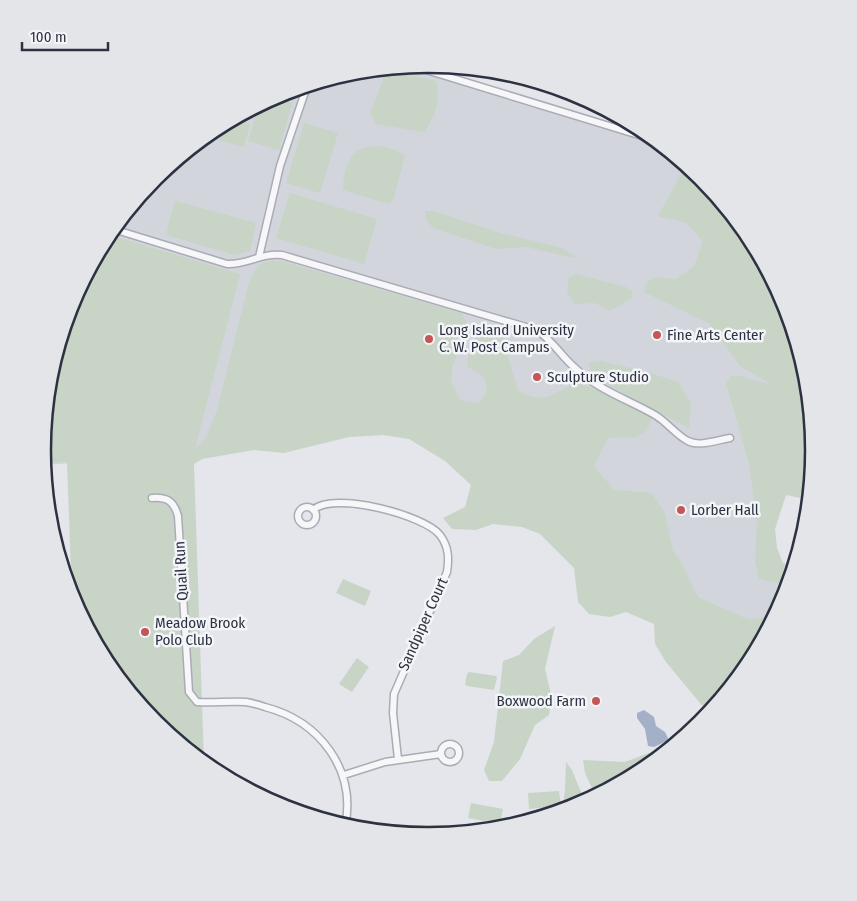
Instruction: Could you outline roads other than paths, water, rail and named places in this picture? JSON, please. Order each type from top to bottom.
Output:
[{"type":"street","points":[[437,73],[631,133]]},
{"type":"street","points":[[259,257],[280,166],[304,94]]},
{"type":"street","points":[[122,232],[226,264],[237,265],[268,254],[282,255],[536,330],[546,336],[574,367],[607,392],[657,416],[689,442],[700,443],[730,438]]},
{"type":"street","name":"Quail Run","points":[[152,498],[166,498],[173,503],[178,516],[189,692],[197,702],[247,702],[273,709],[304,724],[316,733],[328,748],[344,775],[347,802],[346,819]]},
{"type":"street","name":"Sandpiper Court","points":[[313,510],[318,506],[328,504],[363,504],[379,508],[431,527],[440,535],[446,546],[449,562],[447,572],[394,694],[393,712],[398,759]]},
{"type":"street","points":[[344,775],[398,759],[441,754]]},
{"type":"water","points":[[644,710],[654,717],[656,726],[665,732],[668,738],[667,741],[654,747],[648,746],[645,729],[637,718],[637,713]]},
{"type":"place","name":"Fine Arts Center","points":[[657,335]]},
{"type":"place","name":"Long Island University C. W. Post Campus","points":[[429,339]]},
{"type":"place","name":"Sculpture Studio","points":[[537,377]]},
{"type":"place","name":"Lorber Hall","points":[[681,510]]},
{"type":"place","name":"Meadow Brook Polo Club","points":[[145,632]]},
{"type":"place","name":"Boxwood Farm","points":[[596,701]]}]
